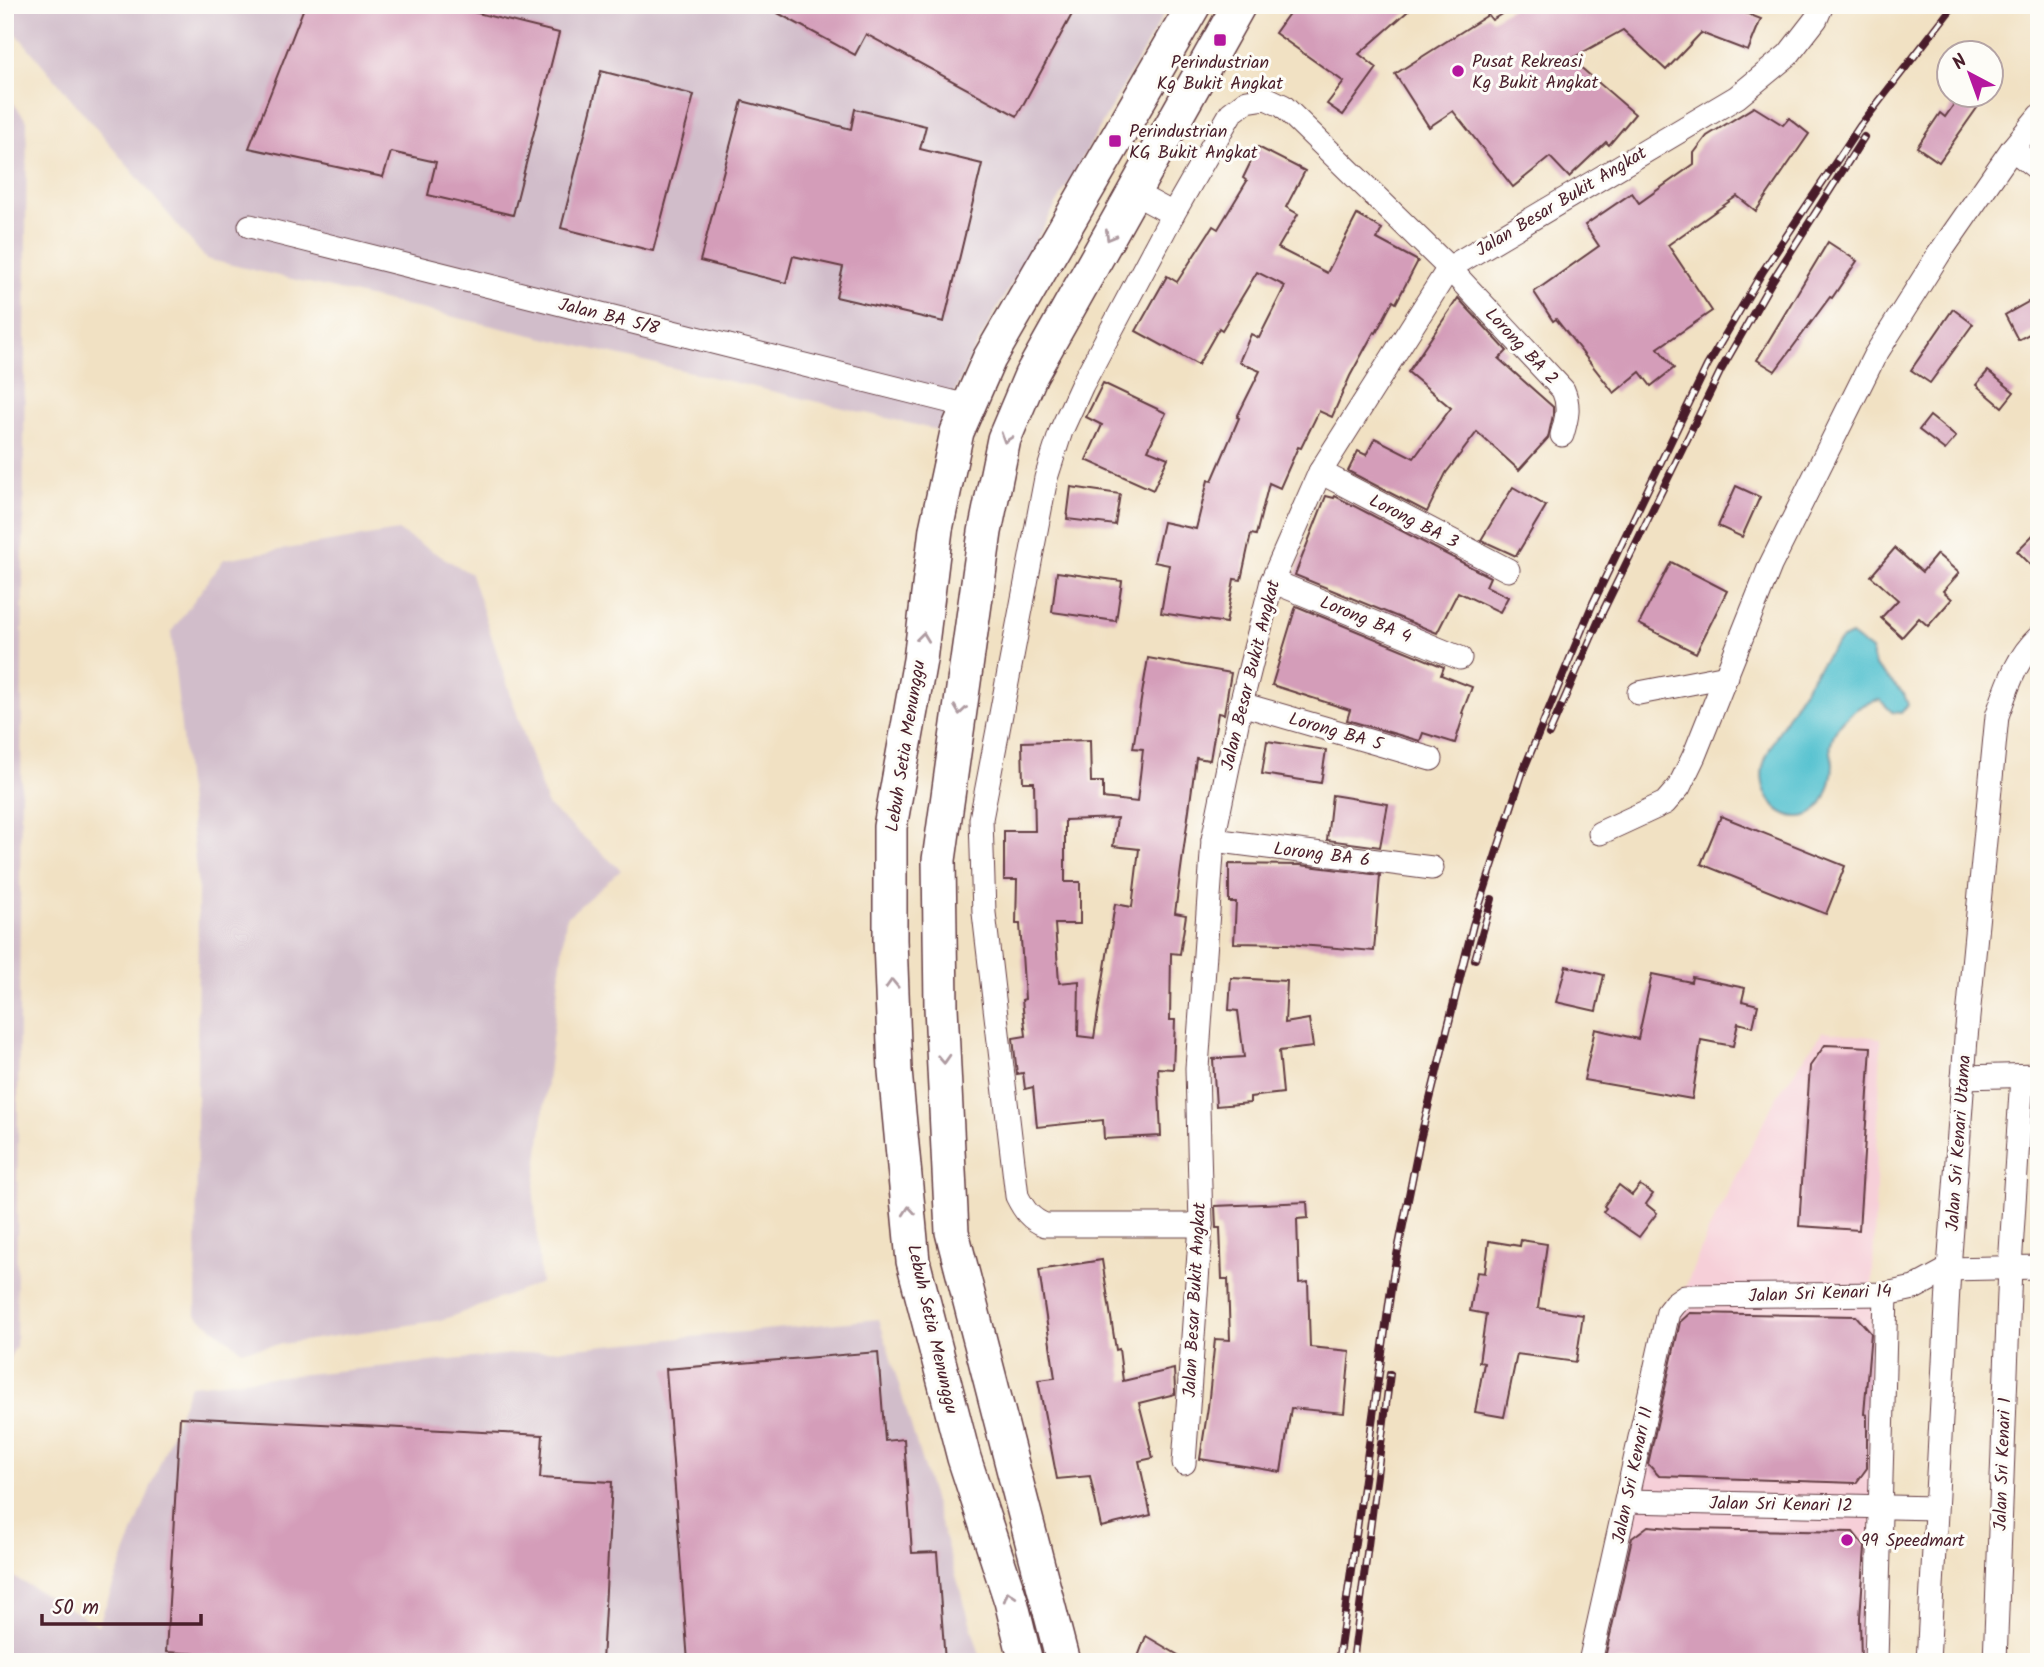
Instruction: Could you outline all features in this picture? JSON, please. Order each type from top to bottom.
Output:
[{"type":"street","name":"Lebuh Setia Menunggu","points":[[1026,1662],[1011,1601],[964,1458],[914,1261],[895,1071],[890,940],[890,827],[919,660],[936,529],[957,432],[989,359],[1194,5]]},
{"type":"street","points":[[1063,1662],[952,1232],[941,1007],[939,860],[985,532],[1004,439],[1031,375],[1239,5]]},
{"type":"street","name":"Jalan Besar Bukit Angkat","points":[[1184,1463],[1202,1225],[1197,1068],[1213,840],[1241,704],[1272,581],[1320,472],[1449,268],[1737,97],[1788,55],[1816,19],[1822,5]]},
{"type":"street","name":"Lorong BA 2","points":[[1202,1225],[1045,1225],[1034,1220],[1020,1203],[1017,1196],[984,912],[981,819],[1046,478],[1057,442],[1082,385],[1173,214],[1231,113],[1247,102],[1266,98],[1283,106],[1449,268],[1563,390],[1569,402],[1562,435]]},
{"type":"street","points":[[1600,833],[1665,803],[1679,787],[1727,676],[1770,566],[1874,357],[1939,254],[2012,149],[2039,116]]},
{"type":"street","points":[[2012,149],[2039,170]]},
{"type":"street","points":[[1134,193],[1173,214]]},
{"type":"street","name":"Jalan BA 5/8","points":[[250,226],[968,406]]},
{"type":"street","name":"Lorong BA 3","points":[[1320,472],[1508,570]]},
{"type":"street","name":"Lorong BA 4","points":[[1272,581],[1460,658]]},
{"type":"street","name":"Jalan Sri Kenari Utama","points":[[1928,1662],[1949,1269],[1963,1077],[1997,716],[2011,677],[2031,644],[2039,637]]},
{"type":"street","points":[[1639,693],[1727,676]]},
{"type":"street","name":"Lorong BA 5","points":[[1241,704],[1432,759]]},
{"type":"street","name":"Lorong BA 6","points":[[1213,840],[1432,868]]},
{"type":"street","points":[[1963,1077],[2030,1075]]},
{"type":"street","name":"Jalan Sri Kenari 1","points":[[1995,1662],[2010,1267],[2030,1075]]},
{"type":"street","points":[[1949,1269],[2039,1267]]},
{"type":"street","name":"Jalan Sri Kenari 14","points":[[1685,1296],[1886,1294],[1914,1288],[1949,1269]]},
{"type":"street","points":[[1876,1662],[1886,1294]]},
{"type":"street","name":"Jalan Sri Kenari 11","points":[[1590,1662],[1668,1312],[1685,1296]]},
{"type":"street","name":"Jalan Sri Kenari 12","points":[[1627,1501],[1936,1508]]},
{"type":"shaded area","points":[[5,5],[1169,5],[973,352],[938,430],[206,259],[5,20]]},
{"type":"shaded area","points":[[5,92],[27,121],[16,1346],[5,1367]]},
{"type":"shaded area","points":[[398,531],[471,574],[547,805],[621,870],[566,918],[534,1195],[541,1283],[442,1320],[242,1350],[196,1315],[198,889],[171,632],[224,559]]},
{"type":"shaded area","points":[[1823,1031],[1881,1038],[1872,1301],[1873,1499],[1868,1662],[1599,1662],[1675,1313],[1707,1234],[1777,1096]]},
{"type":"shaded area","points":[[879,1319],[982,1662],[5,1662],[5,1572],[98,1625],[190,1385]]},
{"type":"water","points":[[1851,635],[1871,650],[1875,666],[1904,694],[1908,705],[1901,713],[1892,712],[1880,700],[1864,705],[1849,715],[1833,735],[1830,748],[1832,773],[1820,806],[1807,816],[1789,815],[1781,812],[1770,800],[1763,784],[1763,767],[1774,740],[1810,680],[1833,648]]},
{"type":"building","points":[[305,5],[445,5],[559,33],[513,215],[428,195],[436,162],[391,152],[383,177],[249,148]]},
{"type":"building","points":[[763,5],[1077,5],[1017,116],[866,34],[855,55]]},
{"type":"building","points":[[1295,5],[1415,5],[1359,54],[1377,68],[1343,115],[1327,104],[1344,82],[1275,33]]},
{"type":"building","points":[[1516,5],[1725,5],[1761,19],[1748,51],[1701,33],[1666,70],[1623,30],[1571,59],[1635,114],[1609,145],[1606,142],[1569,177],[1550,157],[1513,187],[1453,111],[1429,127],[1395,74],[1488,15],[1492,20]]},
{"type":"building","points":[[601,71],[694,95],[653,251],[561,228]]},
{"type":"building","points":[[742,101],[851,129],[855,109],[926,126],[920,149],[982,164],[944,322],[836,297],[843,267],[793,256],[786,283],[700,261]]},
{"type":"building","points":[[1754,107],[1783,125],[1789,118],[1809,134],[1756,211],[1737,196],[1668,245],[1712,311],[1658,348],[1674,368],[1651,386],[1640,372],[1614,393],[1556,319],[1553,321],[1534,292],[1599,246],[1585,225],[1632,193],[1639,203],[1694,164],[1694,153],[1707,136]]},
{"type":"building","points":[[1951,108],[1977,108],[1939,162],[1917,147],[1940,113],[1945,117]]},
{"type":"building","points":[[1258,147],[1305,171],[1286,207],[1298,214],[1278,248],[1327,273],[1357,215],[1382,229],[1377,239],[1418,261],[1396,303],[1393,301],[1376,333],[1374,332],[1332,417],[1319,411],[1301,448],[1298,447],[1280,488],[1269,483],[1256,535],[1251,534],[1241,580],[1234,579],[1226,623],[1161,613],[1169,565],[1154,562],[1163,522],[1196,529],[1208,480],[1212,481],[1239,418],[1237,417],[1260,371],[1239,362],[1251,334],[1259,338],[1285,286],[1257,272],[1198,365],[1136,331],[1167,276],[1177,282],[1213,226],[1218,229],[1247,181],[1243,178]]},
{"type":"building","points":[[1828,242],[1857,261],[1775,371],[1757,360]]},
{"type":"building","points":[[2039,296],[2039,329],[2018,340],[2005,315]]},
{"type":"building","points":[[1458,298],[1507,351],[1499,359],[1553,407],[1553,415],[1548,438],[1519,470],[1477,432],[1446,473],[1427,512],[1348,471],[1358,451],[1366,455],[1375,438],[1414,458],[1451,408],[1408,372]]},
{"type":"building","points":[[1953,309],[1973,324],[1930,383],[1911,370]]},
{"type":"building","points":[[1988,371],[2014,392],[2002,407],[1976,385]]},
{"type":"building","points":[[1103,383],[1166,413],[1148,450],[1168,458],[1153,490],[1086,460],[1102,425],[1086,417]]},
{"type":"building","points":[[1930,416],[1956,437],[1945,450],[1919,430]]},
{"type":"building","points":[[1736,486],[1760,497],[1742,537],[1718,526]]},
{"type":"building","points":[[1071,487],[1120,494],[1115,525],[1067,519]]},
{"type":"building","points":[[1513,487],[1546,506],[1516,556],[1481,540]]},
{"type":"building","points":[[1326,496],[1335,496],[1490,577],[1486,586],[1508,597],[1500,612],[1458,592],[1437,633],[1295,575]]},
{"type":"building","points":[[2039,529],[2039,573],[2017,551]]},
{"type":"building","points":[[1895,548],[1922,572],[1937,554],[1959,573],[1943,591],[1952,599],[1928,626],[1919,618],[1902,637],[1881,618],[1898,600],[1871,576]]},
{"type":"building","points":[[1671,562],[1727,591],[1696,653],[1639,624]]},
{"type":"building","points":[[1057,572],[1122,581],[1116,621],[1052,612]]},
{"type":"building","points":[[1296,606],[1444,667],[1441,675],[1472,687],[1455,743],[1423,733],[1420,741],[1347,720],[1350,710],[1272,685]]},
{"type":"building","points":[[1148,658],[1231,673],[1224,714],[1218,713],[1210,760],[1196,758],[1175,913],[1186,915],[1180,954],[1171,953],[1170,1020],[1175,1020],[1173,1069],[1158,1068],[1161,1136],[1104,1139],[1103,1120],[1037,1127],[1033,1087],[1025,1089],[1023,1073],[1017,1074],[1013,1038],[1026,1036],[1022,1000],[1025,999],[1020,924],[1016,924],[1017,880],[1004,880],[1004,831],[1035,831],[1034,782],[1023,782],[1022,742],[1090,740],[1091,782],[1103,782],[1103,798],[1137,802],[1143,749],[1133,748]],"holes":[[[1117,818],[1113,846],[1139,849],[1132,907],[1115,904],[1094,1038],[1078,1036],[1079,981],[1059,983],[1055,924],[1080,924],[1080,882],[1065,882],[1065,820]]]},
{"type":"building","points":[[1267,741],[1326,750],[1321,783],[1262,774]]},
{"type":"building","points":[[1332,795],[1388,804],[1380,847],[1327,840]]},
{"type":"building","points":[[1721,816],[1845,866],[1826,914],[1701,864]]},
{"type":"building","points":[[1229,864],[1300,865],[1380,875],[1374,951],[1234,943],[1236,902],[1229,902]]},
{"type":"building","points":[[1566,966],[1604,975],[1596,1011],[1556,1002]]},
{"type":"building","points":[[1652,974],[1691,982],[1692,977],[1745,988],[1742,1001],[1758,1005],[1753,1027],[1738,1023],[1733,1046],[1701,1040],[1692,1099],[1584,1080],[1595,1029],[1638,1039]]},
{"type":"building","points":[[1231,978],[1287,981],[1285,1023],[1309,1019],[1313,1047],[1279,1051],[1283,1093],[1250,1097],[1250,1103],[1216,1106],[1213,1059],[1244,1057],[1238,1011],[1229,1010]]},
{"type":"building","points":[[1825,1045],[1871,1047],[1859,1230],[1799,1226],[1810,1066]]},
{"type":"building","points":[[1619,1185],[1632,1195],[1640,1185],[1653,1194],[1646,1204],[1657,1213],[1639,1237],[1603,1212],[1606,1208],[1604,1206]]},
{"type":"building","points":[[1307,1202],[1308,1218],[1297,1219],[1299,1283],[1308,1282],[1310,1347],[1350,1351],[1344,1413],[1291,1408],[1281,1472],[1200,1459],[1215,1339],[1230,1340],[1228,1279],[1222,1279],[1220,1228],[1216,1228],[1215,1206]]},
{"type":"building","points":[[1521,1240],[1547,1244],[1538,1308],[1583,1315],[1576,1362],[1517,1354],[1504,1417],[1475,1412],[1484,1363],[1479,1362],[1486,1314],[1470,1311],[1477,1272],[1485,1273],[1489,1241],[1520,1246]]},
{"type":"building","points":[[1102,1260],[1123,1381],[1174,1369],[1175,1394],[1139,1403],[1153,1458],[1139,1461],[1151,1515],[1101,1527],[1090,1476],[1057,1479],[1038,1380],[1055,1378],[1039,1270]]},
{"type":"building","points":[[1690,1313],[1856,1316],[1871,1333],[1864,1414],[1867,1415],[1867,1468],[1856,1483],[1659,1476],[1648,1464],[1680,1322]]},
{"type":"building","points":[[878,1352],[885,1441],[904,1439],[912,1553],[937,1552],[945,1662],[688,1662],[666,1369]]},
{"type":"building","points":[[180,1417],[543,1435],[540,1478],[612,1482],[602,1662],[219,1662],[220,1655],[166,1652]]},
{"type":"building","points":[[1648,1526],[1853,1532],[1865,1547],[1860,1618],[1861,1662],[1604,1662],[1632,1538]]},
{"type":"building","points":[[1146,1636],[1190,1662],[1136,1662]]},
{"type":"railway","points":[[1338,1662],[1393,1275],[1420,1140],[1473,925],[1523,771],[1593,603],[1707,366],[1763,271],[1860,126],[1954,5]]},
{"type":"railway","points":[[1549,734],[1602,613],[1721,370],[1772,281],[1864,137]]},
{"type":"railway","points":[[1475,959],[1492,899]]},
{"type":"railway","points":[[1353,1662],[1390,1374]]},
{"type":"place","name":"Perindustrian Kg Bukit Angkat","points":[[1220,40]]},
{"type":"place","name":"Pusat Rekreasi Kg Bukit Angkat","points":[[1458,71]]},
{"type":"place","name":"Perindustrian KG Bukit Angkat","points":[[1115,141]]},
{"type":"place","name":"99 Speedmart","points":[[1847,1540]]}]
